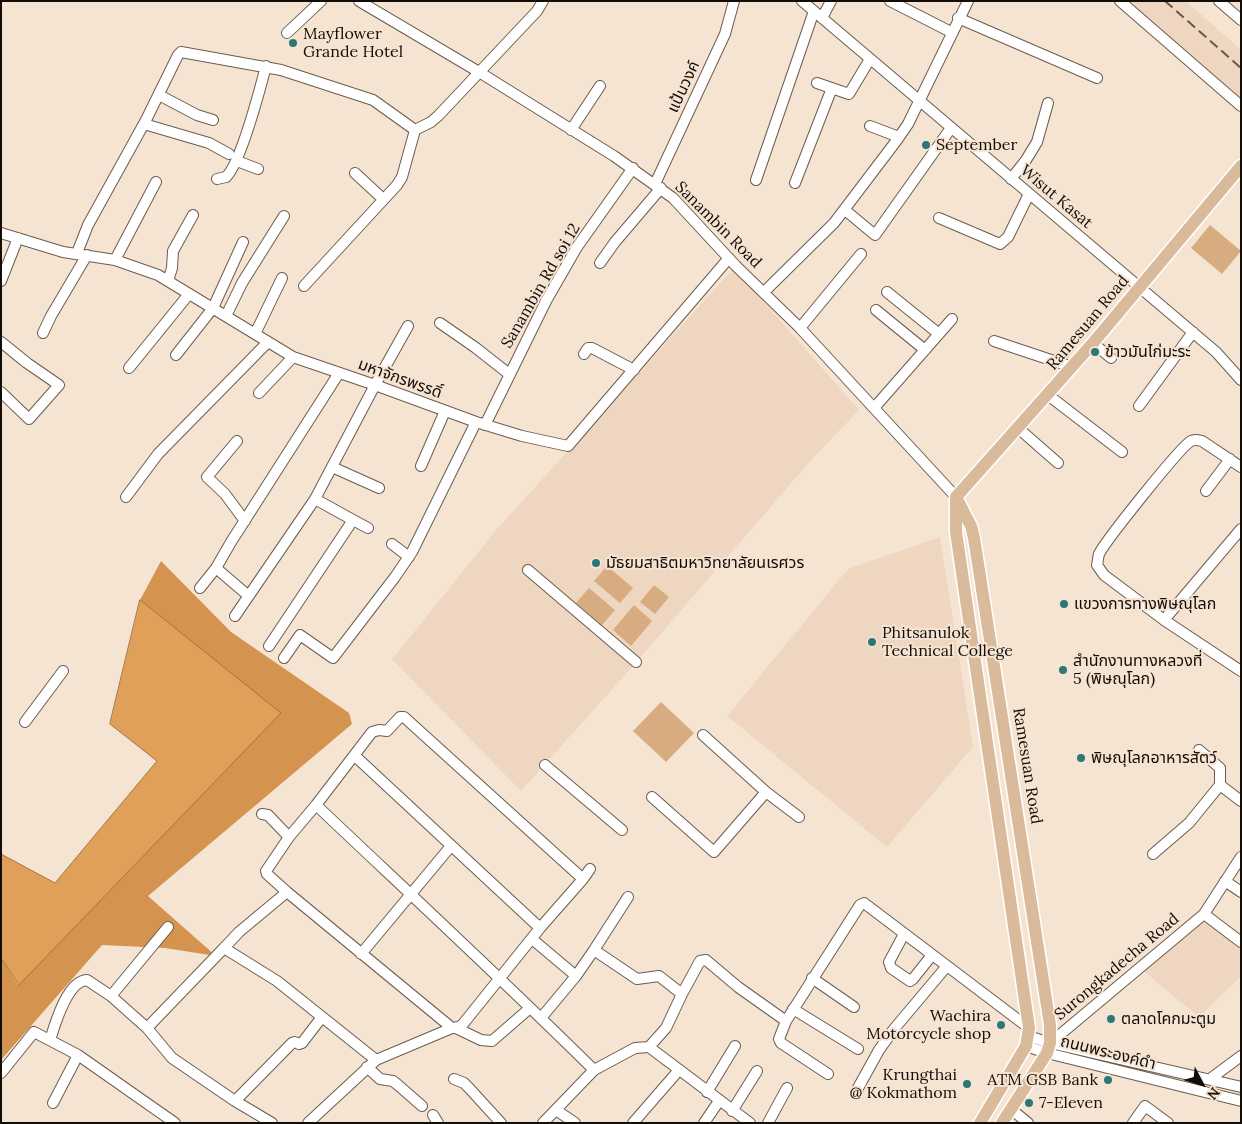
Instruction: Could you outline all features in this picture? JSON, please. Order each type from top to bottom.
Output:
[{"type":"main road","name":"Ramesuan Road","points":[[1049,1048],[1050,1025],[1041,961],[992,649],[971,526],[956,497],[1093,343],[1241,166]]},
{"type":"main road","points":[[956,497],[956,532],[1020,964],[1028,1037],[980,1123]]},
{"type":"main road","points":[[973,653],[992,649]]},
{"type":"main road","points":[[1020,964],[1041,961]]},
{"type":"main road","points":[[1002,1123],[1049,1048]]},
{"type":"street","points":[[287,33],[321,1]]},
{"type":"street","points":[[414,130],[431,122],[438,116],[537,11],[543,1]]},
{"type":"street","name":"แป้นวงค์","points":[[600,263],[658,186],[725,34],[734,1]]},
{"type":"street","name":"Wisut Kasat","points":[[802,1],[1193,332],[1216,352],[1241,380]]},
{"type":"street","points":[[822,18],[831,1]]},
{"type":"street","points":[[890,1],[951,32]]},
{"type":"street","points":[[764,292],[823,236],[845,210],[899,137],[908,124],[951,32],[968,1]]},
{"type":"street","points":[[1120,1],[1241,106]]},
{"type":"street","points":[[1219,1],[1241,20]]},
{"type":"street","name":"Sanambin Road","points":[[365,3],[633,168],[658,186],[690,214],[729,258],[800,328],[956,497]]},
{"type":"street","points":[[756,180],[814,11]]},
{"type":"street","points":[[958,18],[1097,78]]},
{"type":"street","points":[[43,333],[82,254],[88,225],[159,96],[178,55],[182,52],[266,66],[373,100],[414,130]]},
{"type":"street","points":[[817,84],[849,94],[870,60]]},
{"type":"street","points":[[217,179],[226,177],[259,94],[266,66]]},
{"type":"street","points":[[571,130],[600,86]]},
{"type":"street","points":[[795,183],[832,88]]},
{"type":"street","points":[[159,96],[197,115],[213,120]]},
{"type":"street","points":[[1011,179],[1037,142],[1048,103]]},
{"type":"street","points":[[144,124],[209,143],[258,169]]},
{"type":"street","points":[[870,126],[899,137]]},
{"type":"street","points":[[845,210],[875,235],[951,128]]},
{"type":"street","points":[[304,286],[398,185],[402,177],[414,130]]},
{"type":"street","name":"Sanambin Rd soi 12","points":[[284,658],[300,635],[333,658],[396,577],[409,557],[509,374],[546,301],[577,247],[633,168]]},
{"type":"street","points":[[355,173],[383,199]]},
{"type":"street","points":[[115,260],[156,182]]},
{"type":"street","points":[[939,218],[1000,244],[1008,238],[1029,194]]},
{"type":"street","points":[[168,281],[172,268],[173,251],[193,215]]},
{"type":"street","points":[[226,316],[242,283],[284,216]]},
{"type":"street","name":"มหาจักรพรรดิ์","points":[[1,233],[63,252],[115,260],[158,275],[293,357],[375,384],[480,424],[568,446],[729,258]]},
{"type":"street","points":[[1,281],[18,238]]},
{"type":"street","points":[[176,355],[213,308],[242,242]]},
{"type":"street","points":[[800,328],[861,254]]},
{"type":"street","points":[[255,334],[282,278]]},
{"type":"street","points":[[887,292],[939,334]]},
{"type":"street","points":[[129,368],[189,294]]},
{"type":"street","points":[[876,310],[925,350]]},
{"type":"street","points":[[874,408],[952,319]]},
{"type":"street","points":[[440,323],[509,374]]},
{"type":"street","points":[[235,616],[315,499],[375,384],[408,326]]},
{"type":"street","points":[[1139,406],[1193,332]]},
{"type":"street","points":[[994,341],[1072,367]]},
{"type":"street","points":[[1,342],[59,385],[29,419],[1,392]]},
{"type":"street","points":[[126,497],[164,448],[268,342]]},
{"type":"street","points":[[1093,343],[1111,358]]},
{"type":"street","points":[[584,354],[588,348],[592,348],[634,370]]},
{"type":"street","points":[[260,393],[293,357]]},
{"type":"street","points":[[200,588],[216,568],[339,373]]},
{"type":"street","points":[[1048,395],[1122,452]]},
{"type":"street","points":[[421,466],[446,411]]},
{"type":"street","points":[[1018,428],[1058,463]]},
{"type":"street","points":[[1241,467],[1202,441],[1197,439],[1191,441],[1173,459],[1099,555],[1097,565],[1104,575],[1164,620],[1241,671]]},
{"type":"street","points":[[237,441],[207,477],[225,494],[244,521]]},
{"type":"street","points":[[1206,491],[1230,459]]},
{"type":"street","points":[[332,467],[379,488]]},
{"type":"street","points":[[315,499],[368,528]]},
{"type":"street","points":[[270,646],[353,520]]},
{"type":"street","points":[[1164,620],[1241,529]]},
{"type":"street","points":[[392,544],[409,557]]},
{"type":"street","points":[[216,568],[244,592]]},
{"type":"street","points":[[528,570],[636,662]]},
{"type":"street","points":[[25,722],[63,671]]},
{"type":"street","points":[[530,1008],[492,1041],[481,1040],[454,1028],[361,954],[287,892],[266,871],[289,837],[375,730],[387,731],[400,717],[404,717],[582,879]]},
{"type":"street","points":[[703,735],[766,792],[799,817]]},
{"type":"street","points":[[1152,854],[1189,823],[1220,785],[1220,768],[1199,750]]},
{"type":"street","points":[[355,756],[540,928]]},
{"type":"street","points":[[545,765],[622,830]]},
{"type":"street","points":[[1220,785],[1241,801]]},
{"type":"street","points":[[652,797],[714,852],[766,792]]},
{"type":"street","points":[[316,805],[594,1070]]},
{"type":"street","points":[[262,814],[268,815],[289,837]]},
{"type":"street","points":[[361,954],[451,846]]},
{"type":"street","name":"Surongkadecha Road","points":[[1049,1048],[1204,914],[1240,860]]},
{"type":"street","points":[[308,1123],[376,1060],[463,1024],[590,869]]},
{"type":"street","points":[[1225,881],[1241,892]]},
{"type":"street","points":[[147,1028],[239,932],[287,892]]},
{"type":"street","points":[[541,1018],[576,976],[628,897]]},
{"type":"street","name":"ถนนพระองค์ดำ","points":[[812,978],[860,905],[864,903],[947,966],[1028,1037],[1049,1048],[1241,1102]]},
{"type":"street","points":[[1204,914],[1241,942]]},
{"type":"street","points":[[111,996],[168,927]]},
{"type":"street","points":[[904,934],[889,962],[891,968],[910,981],[932,955]]},
{"type":"street","points":[[532,939],[576,976]]},
{"type":"street","points":[[224,948],[276,981],[376,1060]]},
{"type":"street","points":[[594,950],[637,979],[658,976],[682,994]]},
{"type":"street","points":[[649,1047],[666,1028],[700,961],[706,960],[738,987],[786,1020]]},
{"type":"street","points":[[858,1088],[879,1050],[894,1029],[947,966]]},
{"type":"street","points":[[828,1074],[781,1043],[779,1039],[786,1020],[812,978],[854,1006]]},
{"type":"street","points":[[50,1040],[65,1000],[81,981],[87,980],[111,996],[147,1028],[172,1058],[235,1101],[272,1123]]},
{"type":"street","points":[[793,1009],[858,1049]]},
{"type":"street","points":[[235,1101],[292,1043],[302,1044],[322,1017]]},
{"type":"street","points":[[1,1073],[34,1032],[78,1055],[175,1123]]},
{"type":"street","points":[[707,1092],[735,1046]]},
{"type":"street","points":[[543,1123],[594,1070],[635,1048],[649,1047],[750,1123]]},
{"type":"street","name":"ถนนพระองค์ดำ","points":[[1049,1048],[1210,1079],[1241,1087]]},
{"type":"street","points":[[52,1103],[78,1055]]},
{"type":"street","points":[[1210,1079],[1241,1056]]},
{"type":"street","points":[[367,1067],[380,1078],[393,1081],[422,1106]]},
{"type":"street","points":[[633,1123],[679,1070]]},
{"type":"street","points":[[732,1110],[757,1071]]},
{"type":"street","points":[[454,1079],[469,1088],[501,1123]]},
{"type":"street","points":[[768,1123],[787,1088]]},
{"type":"street","points":[[704,1123],[720,1101]]},
{"type":"street","points":[[1133,1123],[1145,1106],[1168,1123]]},
{"type":"street","points":[[1011,1109],[1028,1123]]},
{"type":"street","points":[[556,1110],[575,1123]]},
{"type":"shaded area","points":[[1126,1],[1186,1],[1241,50],[1241,100]]},
{"type":"shaded area","points":[[1210,225],[1241,251],[1222,274],[1191,248]]},
{"type":"shaded area","name":"มัธยมสาธิตมหาวิทยาลัยนเรศวร","points":[[734,268],[859,410],[813,458],[632,667],[521,791],[392,659],[497,529]]},
{"type":"shaded area","name":"Phitsanulok Technical College","points":[[940,537],[973,747],[887,847],[727,716],[848,569]]},
{"type":"shaded area","points":[[161,561],[231,632],[349,713],[352,724],[148,896],[216,956],[165,948],[102,945],[1,1060],[1,958],[18,985],[280,713],[140,600]]},
{"type":"shaded area","points":[[607,566],[633,588],[620,603],[594,581]]},
{"type":"shaded area","points":[[654,585],[669,597],[655,614],[640,602]]},
{"type":"shaded area","points":[[589,588],[615,610],[602,625],[576,603]]},
{"type":"shaded area","points":[[140,600],[281,713],[19,985],[1,958],[1,854],[55,883],[157,761],[110,724]]},
{"type":"shaded area","points":[[634,605],[652,621],[631,646],[613,630]]},
{"type":"shaded area","points":[[661,702],[694,733],[666,762],[633,731]]},
{"type":"shaded area","points":[[1204,917],[1241,946],[1241,976],[1199,1017],[1141,969]]},
{"type":"railway","points":[[1165,1],[1241,68]]},
{"type":"place","name":"Mayflower Grande Hotel","points":[[293,43]]},
{"type":"place","name":"September","points":[[926,145]]},
{"type":"place","name":"ข้าวมันไก่มะระ","points":[[1095,352]]},
{"type":"place","name":"มัธยมสาธิตมหาวิทยาลัยนเรศวร","points":[[596,563]]},
{"type":"place","name":"แขวงการทางพิษณุโลก","points":[[1064,604]]},
{"type":"place","name":"Phitsanulok Technical College","points":[[872,642]]},
{"type":"place","name":"สำนักงานทางหลวงที่ 5 (พิษณุโลก)","points":[[1063,670]]},
{"type":"place","name":"พิษณุโลกอาหารสัตว์","points":[[1081,758]]},
{"type":"place","name":"ตลาดโคกมะตูม","points":[[1111,1019]]},
{"type":"place","name":"Wachira Motorcycle shop","points":[[1001,1025]]},
{"type":"place","name":"ATM GSB Bank","points":[[1108,1080]]},
{"type":"place","name":"Krungthai @ Kokmathom","points":[[967,1084]]},
{"type":"place","name":"7-Eleven","points":[[1029,1103]]}]
